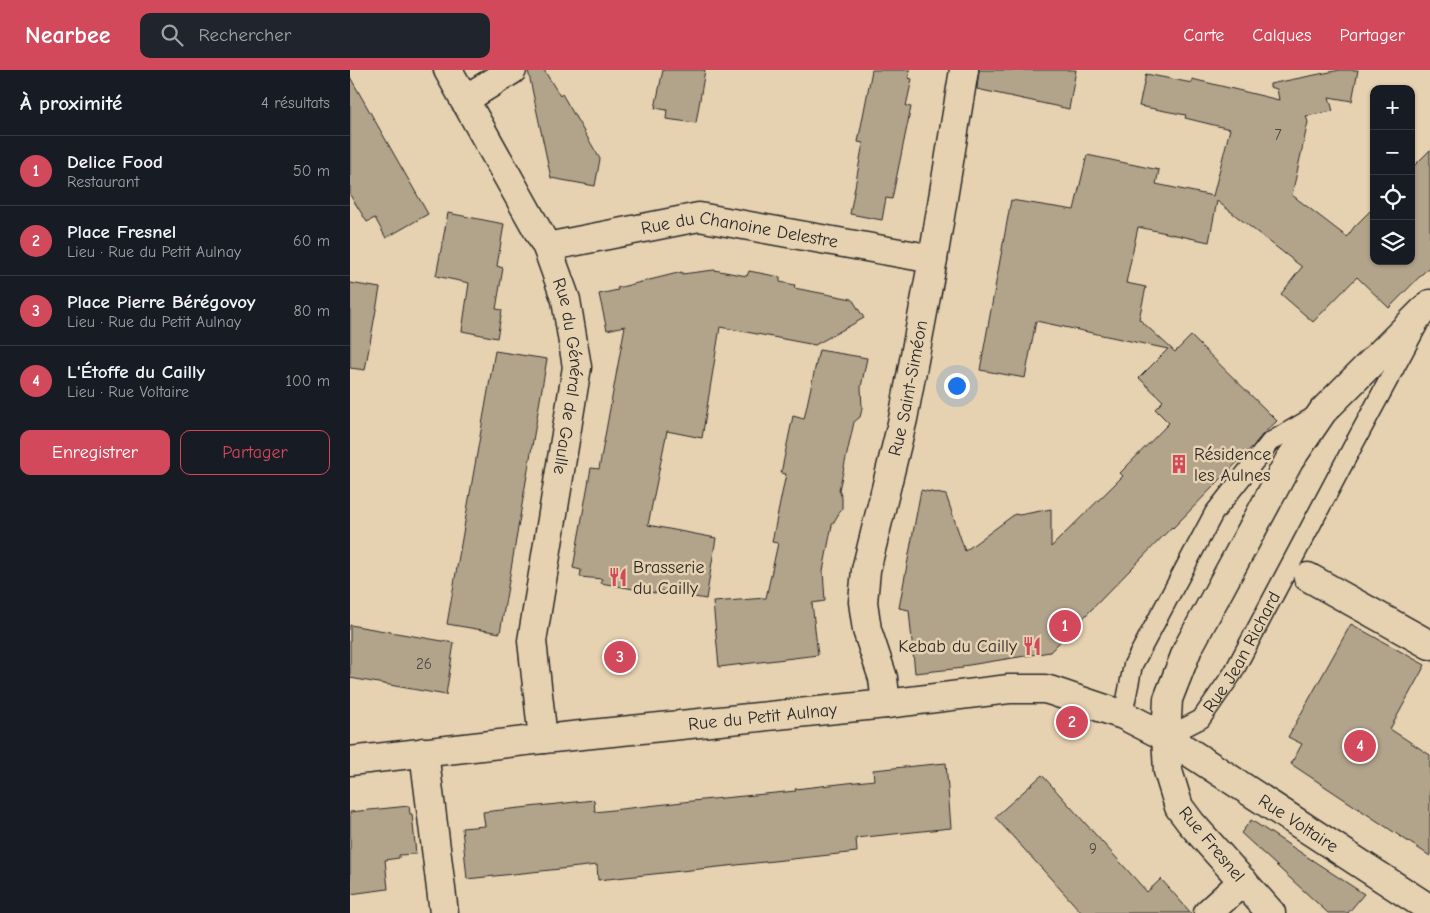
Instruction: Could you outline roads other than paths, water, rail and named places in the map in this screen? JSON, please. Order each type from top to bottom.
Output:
[{"type":"street","name":"Rue du Général de Gaulle","points":[[448,70],[548,246],[566,300],[577,368],[532,641],[543,739]]},
{"type":"street","points":[[464,100],[512,70]]},
{"type":"street","name":"Rue Saint-Siméon","points":[[886,704],[883,678],[867,630],[863,602],[866,570],[903,419],[933,259],[964,70]]},
{"type":"street","name":"Rue du Chanoine Delestre","points":[[548,246],[699,217],[933,259]]},
{"type":"street","name":"Rue Jean Richard","points":[[1166,737],[1168,699],[1188,648],[1289,461],[1323,411],[1429,305]]},
{"type":"street","points":[[1308,577],[1430,645]]},
{"type":"street","name":"Rue du Petit Aulnay","points":[[350,761],[886,704],[1008,689],[1045,689],[1123,715],[1166,737]]},
{"type":"street","name":"Rue Fresnel","points":[[1166,737],[1168,771],[1179,807],[1271,913]]},
{"type":"street","name":"Rue Voltaire","points":[[1166,737],[1430,908]]},
{"type":"street","points":[[424,752],[444,913]]},
{"type":"street","points":[[1208,913],[1243,881]]},
{"type":"lane","name":"Rue Jean Richard","points":[[1166,737],[1201,719],[1233,673],[1429,305]]},
{"type":"lane","name":"Rue Jean Richard","points":[[1123,715],[1133,665],[1214,513],[1270,442],[1323,411]]},
{"type":"place","name":"Résidence les Aulnes","points":[[1179,464]]},
{"type":"place","name":"Brasserie du Cailly","points":[[618,577]]},
{"type":"place","name":"Delice Food","points":[[1065,626]]},
{"type":"place","name":"Kebab du Cailly","points":[[1032,646]]},
{"type":"place","name":"Place Pierre Bérégovoy","points":[[620,657]]},
{"type":"place","name":"Place Fresnel","points":[[1072,722]]},
{"type":"place","name":"L'Étoffe du Cailly","points":[[1360,746]]}]
